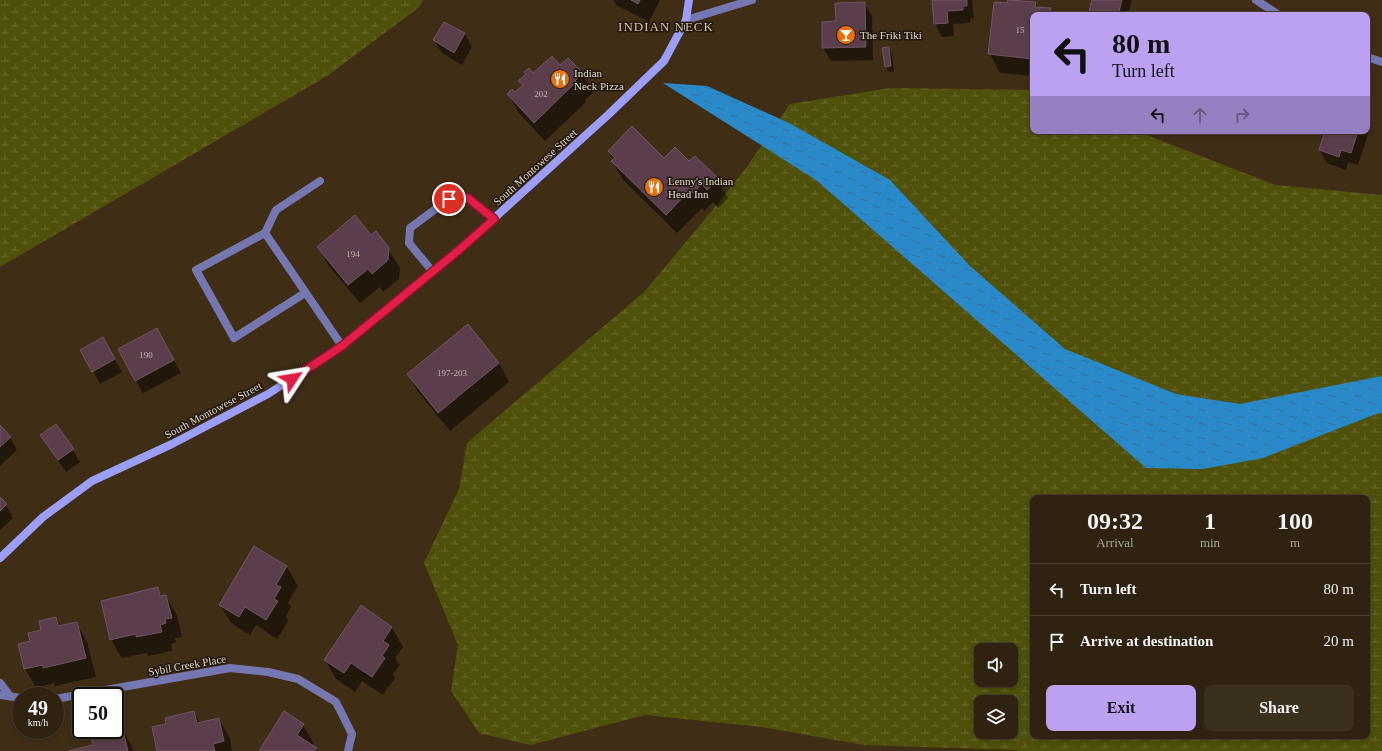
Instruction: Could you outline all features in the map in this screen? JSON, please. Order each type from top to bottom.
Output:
[{"type":"main road","name":"South Montowese Street","points":[[0,558],[43,517],[92,481],[172,444],[268,394],[342,346],[494,219],[642,83],[664,61],[686,20],[689,0]]},
{"type":"street","points":[[686,20],[752,0]]},
{"type":"street","points":[[1256,0],[1274,12]]},
{"type":"street","points":[[1370,58],[1382,62]]},
{"type":"street","points":[[305,293],[234,338],[196,270],[265,234],[276,210],[320,181]]},
{"type":"street","points":[[432,272],[409,243],[410,228],[449,199],[468,198],[494,219]]},
{"type":"street","points":[[265,234],[342,346]]},
{"type":"street","name":"Sybil Creek Place","points":[[64,697],[230,668],[268,672],[298,679],[336,702],[352,734],[348,751]]},
{"type":"street","points":[[0,682],[10,696]]},
{"type":"street","points":[[0,695],[10,696]]},
{"type":"green space","points":[[0,0],[423,0],[418,8],[327,76],[0,267]]},
{"type":"green space","points":[[890,88],[1030,90],[1030,134],[1144,134],[1276,185],[1382,195],[1382,751],[1018,751],[864,745],[762,727],[645,715],[531,745],[479,733],[451,691],[458,645],[424,563],[459,489],[467,443],[645,291],[746,168],[790,104]]},
{"type":"water","points":[[663,83],[707,86],[789,123],[890,180],[969,265],[1065,349],[1176,394],[1240,404],[1382,376],[1382,413],[1263,458],[1203,469],[1146,468],[816,180]]},
{"type":"building","points":[[631,0],[640,0],[638,4]]},
{"type":"building","points":[[932,0],[967,0],[967,6],[963,6],[963,10],[947,11],[948,23],[934,24]]},
{"type":"building","points":[[1008,0],[1036,2],[1035,7],[1051,8],[1050,12],[1030,12],[1030,59],[988,54],[994,2],[1007,3]]},
{"type":"building","points":[[1092,0],[1122,0],[1119,12],[1089,12]]},
{"type":"building","points":[[865,2],[866,47],[822,48],[822,22],[836,21],[835,3]]},
{"type":"building","points":[[444,22],[465,33],[454,53],[433,40]]},
{"type":"building","points":[[889,47],[891,66],[885,67],[882,48]]},
{"type":"building","points":[[552,56],[560,65],[568,58],[583,73],[575,81],[576,82],[534,123],[507,94],[512,89],[515,92],[523,85],[518,81],[526,74],[524,72],[529,68],[533,73]]},
{"type":"building","points":[[632,126],[664,158],[675,147],[689,161],[695,156],[718,178],[707,190],[702,184],[693,193],[690,190],[666,215],[611,161],[615,158],[608,151]]},
{"type":"building","points":[[1324,134],[1357,134],[1351,153],[1341,150],[1339,157],[1319,150]]},
{"type":"building","points":[[355,215],[371,235],[376,231],[389,248],[388,260],[372,274],[368,269],[348,285],[317,247]]},
{"type":"building","points":[[468,324],[499,363],[438,413],[407,374]]},
{"type":"building","points":[[157,328],[174,360],[135,381],[118,349]]},
{"type":"building","points":[[103,337],[115,359],[92,372],[80,350]]},
{"type":"building","points":[[56,424],[74,449],[58,460],[40,435]]},
{"type":"building","points":[[0,425],[11,437],[0,447]]},
{"type":"building","points":[[0,497],[7,504],[0,511]]},
{"type":"building","points":[[254,546],[287,566],[276,585],[281,587],[274,599],[278,601],[266,620],[245,607],[239,617],[219,605]]},
{"type":"building","points":[[158,587],[160,596],[166,595],[172,618],[165,619],[166,623],[160,625],[162,632],[136,637],[136,634],[110,640],[101,601]]},
{"type":"building","points":[[361,605],[392,627],[383,641],[389,645],[382,656],[385,658],[372,677],[351,663],[344,673],[324,660]]},
{"type":"building","points":[[56,617],[58,626],[77,622],[86,658],[43,668],[43,665],[24,669],[18,644],[30,641],[28,633],[41,630],[39,621]]},
{"type":"building","points":[[194,711],[197,723],[219,718],[224,741],[213,744],[215,751],[157,751],[152,727],[166,724],[165,718]]},
{"type":"building","points":[[284,711],[304,724],[297,735],[317,748],[315,751],[259,751]]},
{"type":"building","points":[[124,735],[128,751],[69,751],[93,745],[91,739],[124,739]]},
{"type":"place","name":"The Friki Tiki","points":[[846,35]]},
{"type":"place","name":"Indian Neck Pizza","points":[[560,79]]},
{"type":"place","name":"Lenny's Indian Head Inn","points":[[654,187]]},
{"type":"district","name":"INDIAN NECK","points":[[666,26]]},
{"type":"route","points":[[292,379],[342,346],[459,250],[494,219],[468,198],[449,199]]}]
